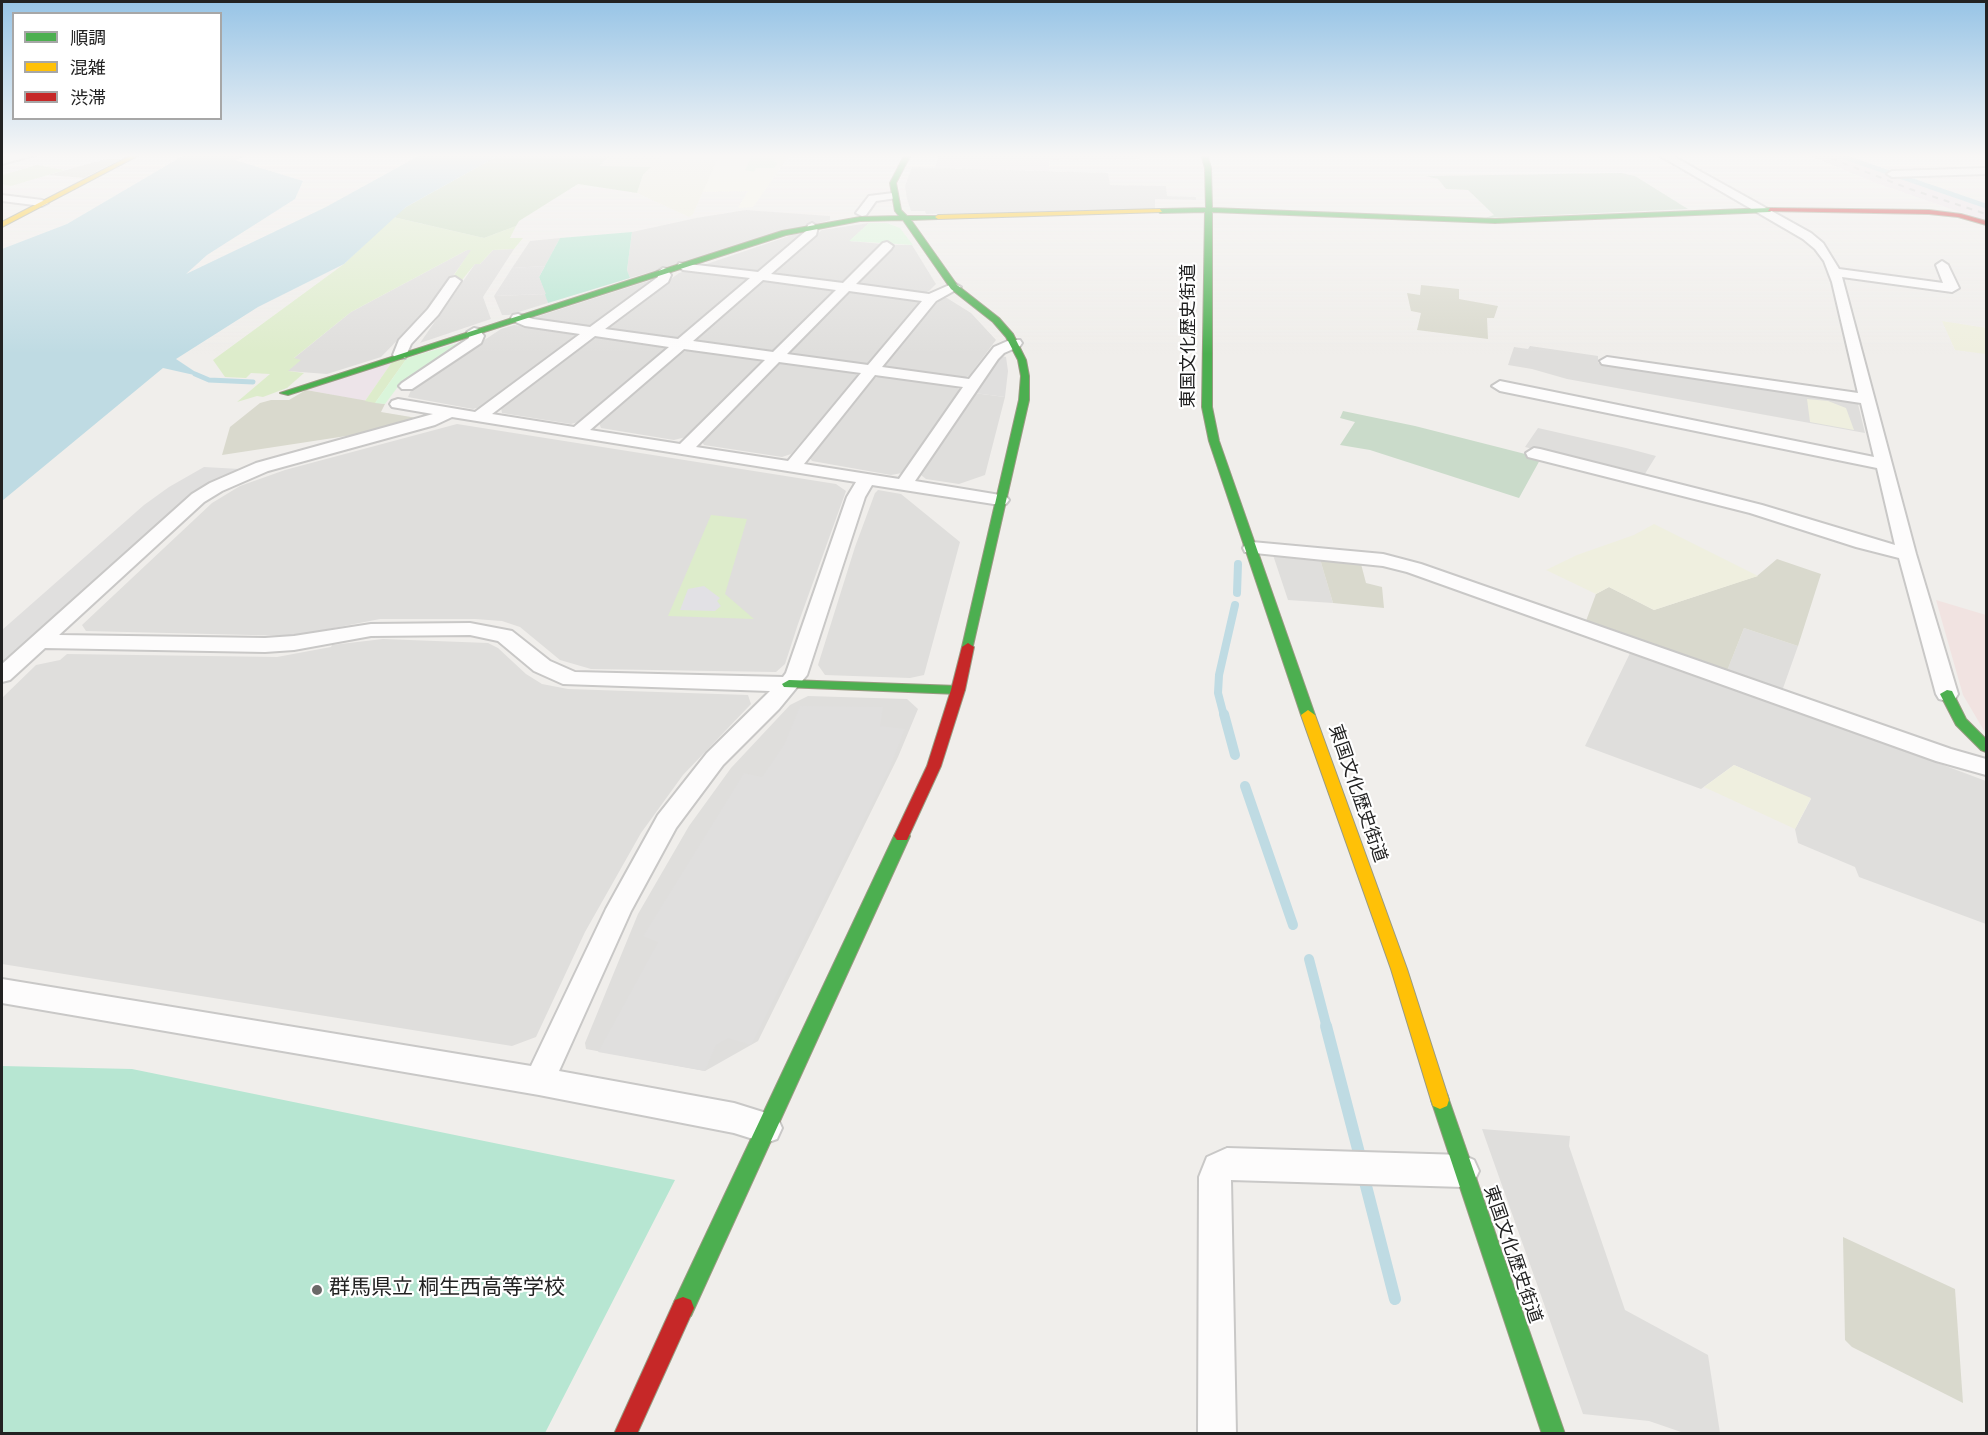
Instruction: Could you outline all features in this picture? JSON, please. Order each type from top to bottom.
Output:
[{"type":"main road","points":[[285,393],[812,226],[847,221]]},
{"type":"main road","points":[[625,1434],[934,766],[958,690],[1024,400],[1025,376],[1015,343],[996,320],[954,287],[912,225],[907,221]]},
{"type":"main road","name":"東国文化歴史街道","points":[[1208,221],[1206,360],[1208,418],[1214,441],[1349,834],[1399,969],[1463,1171],[1554,1434]]},
{"type":"main road","points":[[789,684],[958,690]]},
{"type":"main road","points":[[1947,694],[1961,722],[1986,747]]},
{"type":"street","points":[[1780,221],[1819,246],[1830,261],[1834,272],[1947,694]]},
{"type":"street","points":[[578,432],[761,277],[812,232],[812,226]]},
{"type":"street","points":[[684,449],[887,246]]},
{"type":"street","points":[[1834,272],[1952,288],[1942,265]]},
{"type":"street","points":[[683,266],[931,297]]},
{"type":"street","points":[[479,417],[663,279],[665,275],[663,272]]},
{"type":"street","points":[[400,355],[402,347],[433,312],[455,281]]},
{"type":"street","points":[[793,466],[931,297],[954,287]]},
{"type":"street","points":[[518,318],[530,323],[971,384]]},
{"type":"street","points":[[406,387],[476,340],[477,336],[474,332]]},
{"type":"street","points":[[904,484],[971,384],[996,352],[1015,343]]},
{"type":"street","points":[[1607,361],[1868,399]]},
{"type":"street","points":[[1500,386],[1884,464]]},
{"type":"street","points":[[398,404],[1000,500]]},
{"type":"street","points":[[2,675],[198,498],[216,487],[262,467],[429,422],[450,412]]},
{"type":"street","points":[[1534,453],[1756,509],[1863,543],[1908,554]]},
{"type":"street","points":[[539,1081],[619,909],[667,822],[715,759],[789,684],[800,666],[843,533],[856,498],[867,479]]},
{"type":"street","points":[[1252,548],[1383,561],[1414,568],[1944,755],[1986,767]]},
{"type":"street","points":[[39,641],[265,645],[294,643],[371,630],[470,629],[505,636],[542,666],[563,677],[789,684]]},
{"type":"street","points":[[2,991],[539,1081],[734,1118],[766,1128]]},
{"type":"street","points":[[1217,1434],[1215,1177],[1218,1168],[1227,1164],[1463,1171]]},
{"type":"shaded area","points":[[682,221],[827,221],[630,278],[627,270],[632,232]]},
{"type":"shaded area","points":[[869,223],[850,241],[883,244],[845,281],[835,283],[777,276],[774,273],[822,230]]},
{"type":"shaded area","points":[[804,233],[760,271],[751,273],[698,267],[795,234]]},
{"type":"shaded area","points":[[560,238],[545,266],[512,268],[530,241]]},
{"type":"shaded area","points":[[895,245],[912,245],[936,284],[929,291],[923,293],[861,286],[857,283]]},
{"type":"shaded area","points":[[514,249],[483,297],[491,319],[420,343],[475,264],[480,264],[493,250]]},
{"type":"shaded area","points":[[467,250],[472,250],[430,307],[381,357],[327,374],[287,371],[300,360],[293,359],[351,312]]},
{"type":"shaded area","points":[[545,266],[539,277],[546,294],[494,296],[512,268]]},
{"type":"shaded area","points":[[689,270],[747,278],[749,281],[681,337],[671,339],[610,331],[607,327],[679,273]]},
{"type":"shaded area","points":[[651,280],[653,282],[593,326],[583,327],[536,321],[536,317]]},
{"type":"shaded area","points":[[762,282],[830,288],[833,291],[774,350],[763,352],[696,343],[695,340]]},
{"type":"shaded area","points":[[1421,285],[1459,289],[1459,299],[1498,306],[1494,318],[1487,318],[1488,339],[1417,330],[1421,313],[1411,311],[1407,293],[1420,295]]},
{"type":"shaded area","points":[[855,291],[918,299],[921,302],[869,363],[860,366],[793,356],[789,352],[847,293]]},
{"type":"shaded area","points":[[546,294],[548,303],[509,315],[502,315],[494,296]]},
{"type":"shaded area","points":[[941,298],[947,298],[971,313],[996,340],[969,376],[958,379],[887,369],[884,366]]},
{"type":"shaded area","points":[[514,325],[575,334],[577,337],[485,406],[473,409],[408,397],[412,388],[501,329]]},
{"type":"shaded area","points":[[601,337],[664,346],[667,350],[582,421],[571,424],[502,413],[501,408],[591,339]]},
{"type":"shaded area","points":[[1530,346],[1598,356],[1598,363],[1847,399],[1858,404],[1865,433],[1567,379],[1508,365],[1514,347],[1528,349]]},
{"type":"shaded area","points":[[692,350],[757,359],[761,362],[686,437],[674,440],[601,428],[599,423],[681,352]]},
{"type":"shaded area","points":[[1006,357],[1008,371],[1005,397],[974,393],[997,358]]},
{"type":"shaded area","points":[[392,362],[365,401],[306,390]]},
{"type":"shaded area","points":[[784,363],[854,372],[858,376],[791,454],[782,457],[704,445],[701,440],[775,365]]},
{"type":"shaded area","points":[[882,376],[954,386],[960,390],[902,473],[891,475],[812,461],[809,457],[874,378]]},
{"type":"shaded area","points":[[306,390],[385,404],[381,412],[423,419],[366,433],[222,455],[230,427],[260,403],[271,400],[289,400]]},
{"type":"shaded area","points":[[974,393],[1005,397],[985,475],[959,484],[926,479],[921,475]]},
{"type":"shaded area","points":[[457,424],[836,484],[846,491],[785,664],[776,672],[591,669],[560,660],[520,627],[502,621],[475,619],[380,619],[293,636],[86,631],[82,625],[212,503],[240,486],[285,470]]},
{"type":"shaded area","points":[[1538,428],[1656,456],[1643,477],[1525,447]]},
{"type":"shaded area","points":[[204,467],[240,469],[186,498],[2,662],[2,630],[144,505],[169,487]]},
{"type":"shaded area","points":[[878,490],[901,494],[960,542],[924,675],[910,678],[825,675],[818,665],[855,547]]},
{"type":"shaded area","points":[[1272,552],[1320,559],[1333,603],[1288,600]]},
{"type":"shaded area","points":[[1320,559],[1361,564],[1366,583],[1382,587],[1384,608],[1333,603]]},
{"type":"shaded area","points":[[1777,559],[1821,574],[1798,646],[1744,628],[1727,671],[1586,621],[1596,594],[1609,587],[1654,610],[1757,576]]},
{"type":"shaded area","points":[[704,586],[720,598],[717,601],[721,606],[715,611],[680,610],[688,589]]},
{"type":"shaded area","points":[[1936,600],[1986,615],[1986,734],[1963,695]]},
{"type":"shaded area","points":[[1744,628],[1798,646],[1782,691],[1727,671]]},
{"type":"shaded area","points":[[383,639],[488,643],[498,648],[526,674],[542,684],[568,689],[748,695],[751,704],[683,775],[641,833],[585,932],[536,1037],[512,1046],[2,964],[2,698],[36,665],[60,660],[67,654],[277,657],[332,645]]},
{"type":"shaded area","points":[[1632,649],[1986,781],[1986,924],[1859,877],[1855,867],[1798,843],[1795,829],[1811,799],[1734,765],[1701,789],[1585,746]]},
{"type":"shaded area","points":[[808,696],[907,699],[918,709],[898,757],[758,1041],[705,1071],[586,1049],[585,1043],[638,914],[689,826],[731,768],[790,705]]},
{"type":"shaded area","points":[[800,706],[883,707],[880,726],[905,729],[891,765],[751,1045],[728,1038],[716,1045],[705,1071],[598,1052],[658,942],[643,936],[744,773],[762,777],[785,743]]},
{"type":"shaded area","points":[[1482,1129],[1570,1136],[1569,1146],[1625,1310],[1708,1355],[1720,1433],[1684,1433],[1649,1421],[1583,1414]]},
{"type":"shaded area","points":[[1843,1237],[1955,1289],[1963,1403],[1852,1347],[1845,1340]]},
{"type":"green space","points":[[389,221],[410,221],[484,238],[516,226],[510,238],[523,238],[514,249],[493,250],[480,264],[475,264],[462,280],[450,281],[471,250],[467,250],[351,312],[294,358],[301,360],[288,371],[304,373],[287,388],[263,397],[257,396],[237,402],[270,374],[251,373],[246,378],[225,377],[213,360],[344,264]]},
{"type":"green space","points":[[410,221],[519,221],[516,226],[484,238]]},
{"type":"green space","points":[[869,223],[887,223],[900,228],[913,245],[849,241]]},
{"type":"green space","points":[[632,232],[627,270],[630,278],[548,303],[539,277],[560,238]]},
{"type":"green space","points":[[1942,321],[1986,328],[1986,354],[1955,350]]},
{"type":"green space","points":[[469,340],[397,388],[385,404],[375,403],[407,358]]},
{"type":"green space","points":[[407,358],[375,403],[365,401],[392,362]]},
{"type":"green space","points":[[1807,399],[1828,401],[1846,408],[1854,430],[1810,422]]},
{"type":"green space","points":[[1343,411],[1415,426],[1541,458],[1519,498],[1370,450],[1340,445],[1355,422],[1340,418]]},
{"type":"green space","points":[[711,515],[747,519],[725,594],[754,619],[668,616]]},
{"type":"green space","points":[[1654,524],[1758,576],[1654,610],[1609,587],[1596,594],[1546,570],[1577,555],[1634,535]]},
{"type":"green space","points":[[1734,765],[1811,798],[1795,829],[1704,787]]},
{"type":"green space","name":"群馬県立 桐生西高等学校","points":[[2,1066],[132,1069],[675,1180],[545,1433],[2,1433]]},
{"type":"water","points":[[72,221],[260,221],[207,255],[186,274],[297,221],[391,221],[344,264],[258,307],[176,359],[203,377],[163,368],[2,501],[2,249]]},
{"type":"waterway","points":[[195,374],[209,380],[253,382]]},
{"type":"waterway","points":[[1237,593],[1238,564]]},
{"type":"waterway","points":[[1224,716],[1218,693],[1219,675],[1235,605]]},
{"type":"waterway","points":[[1224,714],[1235,755]]},
{"type":"waterway","points":[[1245,786],[1293,925]]},
{"type":"waterway","points":[[1309,959],[1327,1028]]},
{"type":"waterway","points":[[1326,1026],[1359,1153]]},
{"type":"waterway","points":[[1365,1182],[1395,1299]]},
{"type":"traffic: fast","points":[[285,393],[785,233],[849,221]]},
{"type":"traffic: fast","points":[[908,221],[954,287],[996,320],[1010,336],[1022,360],[1025,376],[1024,400],[968,647]]},
{"type":"traffic: fast","points":[[1209,221],[1207,407],[1214,441],[1308,715]]},
{"type":"traffic: fast","points":[[789,684],[958,690]]},
{"type":"traffic: fast","points":[[1947,694],[1961,722],[1986,747]]},
{"type":"traffic: fast","points":[[683,1308],[902,836]]},
{"type":"traffic: fast","points":[[1440,1100],[1554,1434]]},
{"type":"traffic: slow","points":[[2,225],[10,221]]},
{"type":"traffic: slow","points":[[1308,715],[1399,969],[1440,1100]]},
{"type":"traffic: jam","points":[[1979,221],[1986,223]]},
{"type":"traffic: jam","points":[[902,836],[934,766],[958,690],[968,647]]},
{"type":"traffic: jam","points":[[625,1434],[683,1308]]},
{"type":"place","name":"群馬県立 桐生西高等学校","points":[[317,1290]]}]
